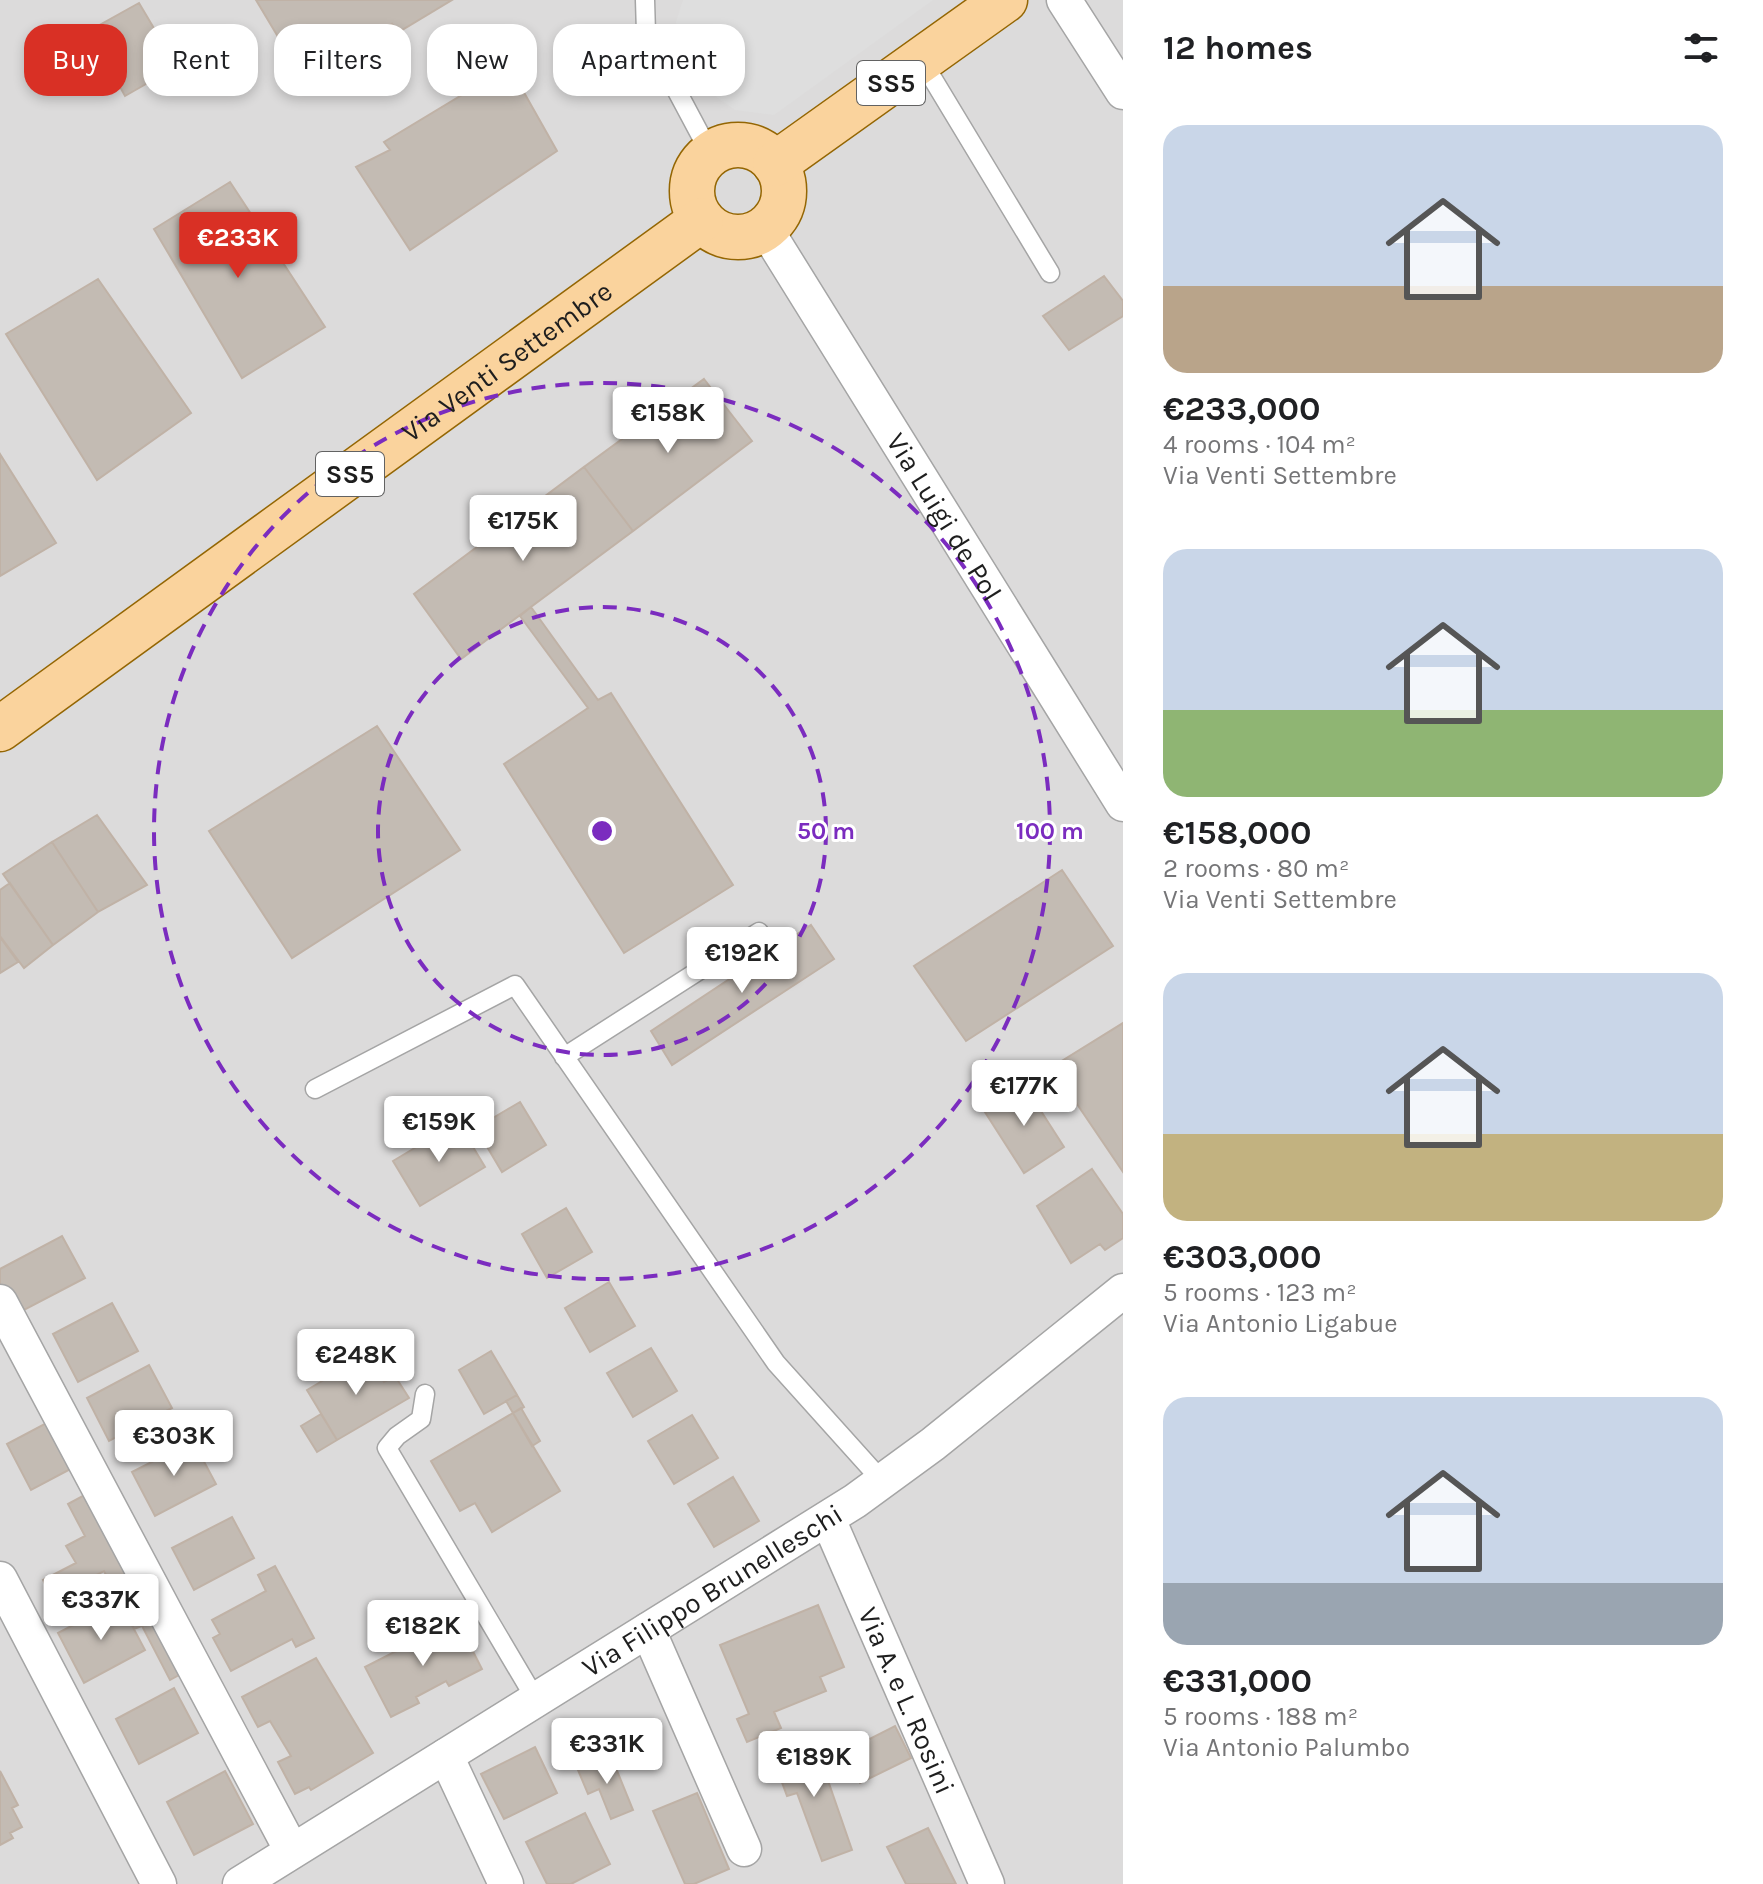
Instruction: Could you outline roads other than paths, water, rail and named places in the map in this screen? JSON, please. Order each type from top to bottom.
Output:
[{"type":"main road","name":"SS5","points":[[775,164],[1005,0]]},
{"type":"main road","points":[[723,147],[752,147],[775,164],[782,177],[784,191],[775,218],[765,228],[752,235],[738,237],[724,235],[701,220],[693,207],[693,177],[710,153],[723,147]]},
{"type":"main road","name":"Via Venti Settembre","points":[[0,729],[701,220]]},
{"type":"street","points":[[1064,0],[1123,92]]},
{"type":"street","name":"Via Luigi de Pol","points":[[765,228],[1123,804]]},
{"type":"street","name":"Via Filippo Brunelleschi","points":[[245,1883],[883,1482],[1123,1291]]},
{"type":"street","points":[[0,1302],[292,1851]]},
{"type":"street","name":"Via A. e L. Rosini","points":[[828,1519],[987,1884]]},
{"type":"street","points":[[0,1579],[159,1884]]},
{"type":"street","points":[[648,1630],[744,1849]]},
{"type":"street","points":[[446,1756],[506,1884]]},
{"type":"lane","points":[[645,0],[646,33],[710,153]]},
{"type":"lane","points":[[922,61],[1050,273]]},
{"type":"lane","points":[[564,1057],[759,932]]},
{"type":"lane","points":[[315,1089],[515,985],[776,1363],[883,1482]]},
{"type":"lane","points":[[425,1394],[421,1419],[397,1436],[387,1448],[536,1700]]}]
